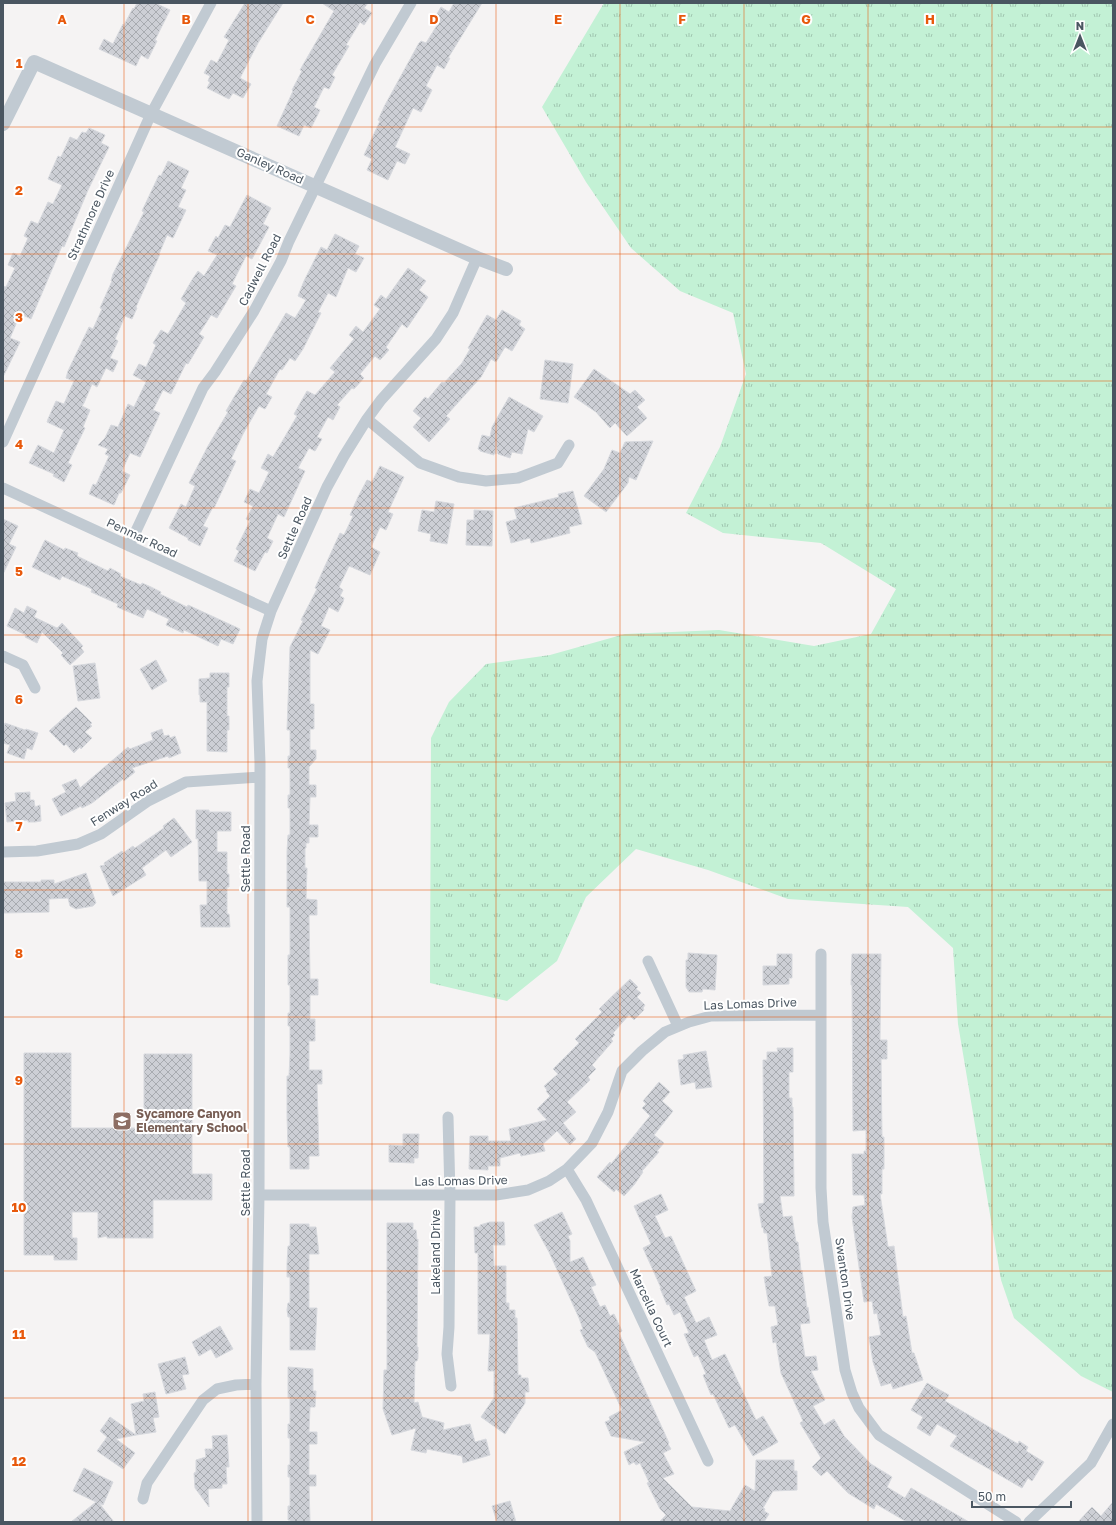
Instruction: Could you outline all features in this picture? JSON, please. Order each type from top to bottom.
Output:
[{"type":"street","name":"Strathmore Drive","points":[[3,442],[151,114],[211,3]]},
{"type":"street","name":"Cadwell Road","points":[[129,546],[203,388],[215,372],[258,304],[281,261],[375,64],[411,3]]},
{"type":"street","name":"Ganley Road","points":[[3,124],[34,62],[477,258],[506,269]]},
{"type":"street","name":"Settle Road","points":[[257,1522],[256,1384],[259,1195],[259,777],[257,680],[262,639],[271,611],[327,487],[344,456],[366,419],[381,400],[436,339],[453,314],[477,258]]},
{"type":"street","points":[[366,419],[420,462],[459,477],[486,481],[518,478],[558,462],[569,445]]},
{"type":"street","name":"Penmar Road","points":[[3,488],[271,611]]},
{"type":"street","points":[[3,656],[23,665],[35,688]]},
{"type":"street","name":"Fenway Road","points":[[3,852],[37,851],[78,844],[101,834],[148,801],[186,782],[259,777]]},
{"type":"street","name":"Swanton Drive","points":[[821,954],[821,1188],[823,1222],[844,1364],[852,1394],[859,1408],[879,1435],[1016,1522]]},
{"type":"street","points":[[648,961],[678,1026]]},
{"type":"street","name":"Las Lomas Drive","points":[[259,1195],[496,1195],[528,1190],[549,1181],[567,1169],[592,1143],[608,1112],[622,1071],[653,1041],[678,1026],[711,1016],[821,1015]]},
{"type":"street","name":"Lakeland Drive","points":[[448,1117],[450,1195],[449,1327],[447,1354],[451,1386]]},
{"type":"street","name":"Marcella Court","points":[[567,1169],[586,1200],[708,1461]]},
{"type":"street","points":[[143,1499],[147,1483],[203,1400],[217,1389],[236,1385],[256,1384]]},
{"type":"street","points":[[1029,1522],[1091,1463],[1113,1424]]},
{"type":"green space","points":[[604,3],[1113,3],[1113,1392],[1081,1376],[1014,1318],[1001,1280],[958,1024],[953,948],[908,907],[788,899],[708,870],[636,849],[586,897],[557,961],[507,1001],[430,983],[431,738],[449,702],[486,664],[550,655],[625,634],[719,630],[814,646],[871,634],[896,589],[821,543],[723,533],[686,513],[720,447],[746,374],[733,313],[680,291],[631,248],[586,182],[542,107]]},
{"type":"building","points":[[137,3],[155,3],[170,10],[155,40],[157,41],[148,59],[141,55],[136,66],[99,49],[104,39],[113,44],[123,24],[124,25]]},
{"type":"building","points":[[245,3],[283,3],[258,43],[240,78],[251,84],[243,98],[233,93],[229,99],[207,88],[210,82],[208,81],[210,76],[204,73],[211,60],[217,63],[229,40],[224,37]]},
{"type":"building","points":[[322,3],[368,3],[364,8],[372,13],[364,25],[360,22],[346,45],[349,46],[332,75],[335,77],[329,89],[324,87],[314,107],[320,110],[311,128],[304,125],[299,136],[277,126],[293,91],[292,90],[302,71],[300,70],[334,11]]},
{"type":"building","points":[[454,3],[482,3],[448,58],[450,58],[444,69],[437,65],[426,86],[432,90],[421,112],[413,108],[395,147],[410,154],[405,164],[397,161],[388,180],[367,170],[372,159],[364,155],[380,121],[378,120],[385,105],[419,43],[421,41],[426,43],[439,22],[434,19],[441,7],[449,12]]},
{"type":"building","points":[[89,128],[105,135],[101,143],[109,147],[88,190],[64,247],[62,246],[31,319],[21,314],[16,324],[10,338],[20,342],[3,377],[3,286],[6,287],[15,268],[8,265],[13,253],[20,256],[28,238],[24,236],[31,221],[38,224],[48,202],[53,204],[62,185],[48,179],[58,156],[61,157],[70,137],[77,140],[82,132],[86,133]]},
{"type":"building","points":[[168,161],[189,171],[181,188],[186,190],[178,207],[186,210],[173,238],[167,235],[132,319],[125,316],[115,339],[118,341],[110,358],[118,361],[113,372],[106,368],[97,387],[92,384],[82,406],[90,410],[83,427],[85,428],[68,463],[72,465],[64,482],[53,476],[54,474],[29,463],[38,445],[54,453],[64,430],[47,422],[48,419],[56,401],[64,404],[74,381],[66,378],[68,371],[89,327],[93,329],[102,309],[100,308],[112,281],[113,274],[144,212],[142,211],[159,175],[161,176]]},
{"type":"building","points":[[247,195],[271,208],[263,224],[269,227],[252,259],[246,256],[232,284],[236,286],[217,318],[211,315],[199,334],[204,337],[188,364],[186,363],[171,394],[163,390],[153,410],[160,413],[140,457],[130,453],[122,471],[130,475],[121,493],[119,493],[114,505],[89,494],[93,484],[96,485],[109,456],[105,454],[108,449],[98,445],[105,438],[111,425],[118,427],[128,404],[134,407],[146,382],[133,375],[139,364],[146,367],[156,345],[153,343],[161,330],[168,334],[186,303],[181,299],[192,280],[198,271],[204,276],[217,255],[208,251],[216,236],[218,238],[225,225],[230,227]]},
{"type":"building","points":[[335,234],[359,246],[355,254],[364,258],[356,272],[348,268],[336,297],[328,293],[318,312],[321,313],[303,349],[295,361],[290,358],[282,370],[280,369],[266,394],[272,397],[265,409],[259,406],[231,459],[236,461],[214,508],[213,507],[203,526],[208,528],[200,546],[169,528],[181,504],[186,507],[195,486],[189,483],[228,412],[226,411],[244,380],[246,381],[286,313],[295,318],[306,300],[298,296],[304,281],[321,247],[327,250]]},
{"type":"building","points":[[408,268],[426,281],[419,290],[428,297],[407,328],[402,324],[386,347],[389,350],[380,360],[375,356],[360,374],[364,378],[354,389],[352,388],[337,405],[340,407],[333,420],[328,417],[317,437],[322,439],[315,451],[309,448],[298,468],[305,471],[284,517],[278,514],[267,538],[273,541],[267,553],[265,552],[255,571],[234,561],[239,551],[236,549],[250,521],[246,519],[253,506],[244,502],[250,489],[259,493],[269,472],[261,468],[268,454],[273,457],[297,416],[294,414],[307,391],[315,395],[335,372],[330,368],[354,339],[349,335],[356,326],[363,332],[380,309],[374,305],[381,295],[386,299]]},
{"type":"building","points":[[502,310],[521,321],[519,325],[525,329],[512,351],[505,347],[496,362],[491,359],[481,377],[446,416],[450,419],[429,442],[413,427],[421,418],[413,411],[425,397],[428,399],[442,382],[444,383],[462,363],[470,349],[468,348],[487,315],[496,320]]},
{"type":"building","points":[[545,360],[573,364],[568,403],[540,399]]},
{"type":"building","points":[[594,369],[630,394],[635,390],[645,400],[637,407],[647,418],[627,436],[615,423],[610,428],[596,412],[574,397]]},
{"type":"building","points":[[509,397],[543,416],[534,432],[528,429],[522,454],[512,452],[510,458],[498,454],[496,446],[496,454],[494,453],[494,455],[480,451],[478,449],[482,435],[490,437],[492,427]]},
{"type":"building","points":[[653,441],[636,480],[629,477],[628,483],[606,512],[584,496],[604,469],[612,450],[620,453],[625,442]]},
{"type":"building","points":[[380,466],[404,477],[388,512],[393,514],[386,530],[380,527],[371,547],[380,552],[370,575],[349,566],[339,587],[343,590],[340,596],[344,598],[343,602],[338,612],[329,607],[321,626],[330,630],[318,654],[310,650],[310,704],[314,704],[314,729],[310,729],[310,750],[316,750],[316,759],[309,767],[309,785],[316,785],[316,797],[310,797],[309,825],[318,825],[318,837],[309,837],[309,843],[306,843],[305,868],[307,868],[306,899],[317,900],[317,915],[309,915],[310,979],[318,979],[318,995],[310,995],[310,1019],[315,1019],[315,1041],[309,1041],[309,1070],[322,1070],[322,1084],[317,1084],[319,1156],[309,1156],[309,1169],[290,1169],[290,1147],[288,1147],[287,1116],[287,1076],[289,1076],[290,1055],[290,1026],[288,1026],[288,1013],[290,1013],[290,985],[288,985],[288,955],[290,955],[290,907],[287,907],[287,852],[288,835],[290,835],[290,808],[288,808],[288,795],[290,795],[290,768],[288,768],[288,756],[290,756],[290,730],[287,730],[290,647],[303,621],[301,620],[317,589],[315,588],[340,533],[344,535],[353,516],[350,515],[358,497],[367,480],[372,482]]},
{"type":"building","points":[[573,491],[582,524],[569,527],[570,533],[531,543],[530,538],[511,543],[506,522],[517,519],[514,508],[559,497],[558,494]]},
{"type":"building","points":[[436,501],[454,504],[447,544],[430,541],[431,534],[418,531],[422,510],[434,512]]},
{"type":"building","points":[[474,510],[493,511],[492,546],[466,545],[467,520],[474,520]]},
{"type":"building","points":[[3,519],[18,526],[9,544],[16,547],[3,574]]},
{"type":"building","points":[[45,540],[64,550],[65,548],[78,553],[77,556],[108,571],[110,568],[121,574],[120,576],[141,585],[142,583],[161,592],[160,594],[187,607],[188,605],[240,629],[233,644],[221,639],[218,646],[184,630],[183,633],[166,625],[169,619],[147,609],[143,618],[117,607],[118,604],[91,592],[92,589],[62,576],[60,580],[32,567]]},
{"type":"building","points":[[27,606],[37,611],[34,617],[57,628],[62,623],[83,646],[81,648],[84,652],[70,665],[61,655],[63,653],[42,632],[37,643],[25,637],[26,635],[7,626],[15,608],[24,613]]},
{"type":"building","points":[[156,660],[167,681],[152,690],[140,669]]},
{"type":"building","points":[[95,663],[100,698],[78,701],[73,666]]},
{"type":"building","points":[[210,673],[229,673],[229,687],[227,687],[227,716],[229,716],[229,730],[227,730],[227,752],[207,751],[207,702],[200,702],[199,679],[210,678]]},
{"type":"building","points":[[76,707],[92,723],[90,725],[92,726],[85,732],[92,738],[81,749],[80,747],[74,753],[66,744],[64,746],[49,731]]},
{"type":"building","points":[[5,723],[38,733],[32,750],[27,748],[24,759],[7,753],[10,745],[3,743],[3,730]]},
{"type":"building","points":[[162,729],[164,736],[169,735],[170,738],[175,736],[181,753],[169,758],[168,756],[132,768],[135,772],[124,781],[123,779],[92,803],[82,808],[81,806],[61,816],[52,799],[66,792],[62,785],[76,779],[80,788],[128,747],[130,749],[153,740],[151,733]]},
{"type":"building","points":[[30,792],[30,800],[34,800],[35,807],[40,805],[41,821],[28,822],[28,820],[7,822],[5,803],[16,801],[15,793]]},
{"type":"building","points":[[196,810],[209,810],[209,812],[231,812],[231,831],[217,831],[217,852],[227,852],[227,874],[229,874],[229,887],[227,887],[227,914],[229,914],[230,927],[201,927],[200,905],[207,905],[207,881],[199,881],[198,838],[196,839]]},
{"type":"building","points":[[174,818],[192,842],[171,857],[166,850],[142,868],[146,875],[113,896],[100,866],[105,865],[104,863],[122,851],[123,853],[133,846],[135,848],[164,828],[163,826]]},
{"type":"building","points":[[86,873],[96,903],[93,906],[76,909],[70,906],[68,898],[49,899],[49,912],[3,913],[3,882],[41,882],[41,880],[54,880],[54,884]]},
{"type":"building","points":[[688,953],[717,955],[715,990],[703,989],[702,992],[689,992],[686,987],[686,960],[688,960]]},
{"type":"building","points":[[777,954],[792,954],[792,978],[789,978],[789,984],[763,985],[763,966],[777,966]]},
{"type":"building","points":[[852,954],[881,954],[880,1040],[887,1040],[887,1059],[881,1059],[884,1169],[882,1169],[882,1194],[880,1194],[888,1247],[894,1246],[903,1317],[906,1316],[912,1353],[914,1353],[923,1380],[893,1389],[891,1383],[881,1386],[873,1362],[869,1337],[881,1335],[877,1313],[874,1314],[872,1301],[864,1302],[852,1217],[853,1207],[865,1205],[864,1195],[853,1195],[852,1154],[864,1154],[864,1151],[866,1151],[866,1130],[853,1131]]},
{"type":"building","points":[[630,979],[638,987],[636,989],[641,993],[637,997],[645,1005],[643,1008],[644,1010],[634,1020],[629,1015],[613,1033],[615,1035],[611,1039],[613,1041],[592,1065],[596,1069],[588,1077],[590,1080],[567,1102],[576,1112],[563,1123],[576,1139],[570,1145],[557,1131],[543,1144],[545,1151],[521,1156],[520,1153],[500,1158],[500,1166],[488,1166],[488,1170],[469,1169],[470,1136],[488,1136],[488,1141],[511,1141],[509,1129],[547,1120],[537,1109],[550,1096],[544,1086],[558,1074],[553,1069],[579,1043],[575,1039],[602,1012],[599,1009]]},
{"type":"building","points":[[777,1048],[793,1048],[793,1072],[789,1072],[789,1098],[792,1098],[793,1107],[794,1196],[780,1196],[783,1217],[792,1216],[796,1242],[798,1242],[801,1271],[802,1270],[810,1323],[800,1324],[805,1357],[816,1356],[818,1370],[811,1371],[825,1400],[813,1406],[824,1425],[834,1419],[844,1436],[871,1464],[892,1477],[887,1487],[905,1498],[911,1488],[969,1522],[907,1522],[876,1504],[874,1509],[848,1493],[827,1471],[821,1476],[812,1467],[821,1458],[800,1423],[803,1421],[781,1373],[776,1342],[773,1343],[771,1327],[778,1325],[775,1306],[769,1306],[764,1277],[772,1276],[767,1233],[764,1233],[763,1227],[762,1228],[758,1204],[764,1203],[763,1060],[767,1060],[767,1052],[778,1052]]},
{"type":"building","points":[[706,1051],[712,1087],[696,1089],[695,1082],[681,1085],[678,1060],[684,1059],[683,1055]]},
{"type":"building","points":[[24,1053],[71,1053],[71,1128],[144,1128],[144,1054],[192,1054],[192,1174],[212,1174],[212,1200],[153,1200],[153,1238],[107,1238],[107,1236],[98,1238],[98,1212],[72,1212],[72,1238],[77,1238],[77,1260],[54,1260],[54,1255],[24,1255]]},
{"type":"building","points":[[659,1082],[670,1092],[662,1101],[673,1111],[654,1135],[664,1143],[657,1151],[659,1152],[642,1171],[643,1172],[634,1185],[624,1196],[616,1189],[614,1192],[597,1177],[610,1162],[611,1164],[650,1116],[642,1108],[646,1104],[643,1101]]},
{"type":"building","points":[[403,1134],[419,1134],[418,1158],[414,1158],[414,1163],[389,1162],[389,1145],[403,1146]]},
{"type":"building","points":[[661,1194],[668,1210],[655,1216],[665,1238],[671,1236],[696,1291],[684,1297],[696,1323],[709,1317],[717,1335],[704,1340],[712,1360],[725,1354],[756,1420],[763,1416],[778,1442],[753,1456],[735,1425],[729,1428],[713,1394],[711,1395],[703,1375],[706,1374],[698,1355],[694,1357],[684,1334],[689,1333],[680,1312],[674,1315],[669,1304],[667,1305],[643,1248],[651,1244],[634,1206]]},
{"type":"building","points":[[562,1212],[572,1234],[568,1236],[570,1241],[570,1262],[583,1257],[596,1285],[591,1287],[600,1307],[605,1305],[610,1316],[614,1314],[622,1331],[619,1333],[669,1443],[668,1444],[671,1449],[663,1453],[674,1474],[663,1478],[692,1507],[730,1511],[745,1485],[755,1491],[756,1460],[794,1460],[794,1471],[797,1471],[797,1490],[773,1491],[763,1508],[765,1509],[764,1511],[769,1514],[764,1522],[659,1522],[666,1515],[660,1509],[647,1483],[649,1482],[640,1463],[636,1465],[634,1462],[629,1465],[624,1452],[645,1442],[611,1436],[605,1422],[610,1420],[609,1417],[622,1410],[595,1352],[588,1347],[580,1330],[583,1329],[579,1318],[549,1252],[534,1225]]},
{"type":"building","points":[[490,1222],[504,1222],[505,1245],[493,1245],[494,1266],[506,1266],[506,1303],[509,1303],[509,1310],[515,1310],[515,1318],[517,1318],[518,1375],[521,1375],[521,1378],[528,1378],[529,1392],[525,1392],[525,1403],[505,1434],[481,1417],[494,1398],[494,1371],[488,1371],[490,1334],[478,1334],[478,1253],[475,1253],[474,1227],[480,1227],[480,1225]]},
{"type":"building","points":[[387,1223],[413,1223],[413,1230],[416,1230],[417,1240],[418,1239],[418,1358],[417,1361],[415,1361],[414,1403],[418,1402],[422,1417],[444,1423],[443,1430],[470,1424],[475,1442],[486,1439],[490,1455],[463,1463],[462,1456],[427,1449],[426,1453],[411,1450],[416,1428],[392,1435],[383,1409],[384,1370],[387,1370]]},
{"type":"building","points":[[290,1224],[309,1224],[309,1227],[316,1227],[319,1254],[309,1254],[309,1308],[317,1308],[315,1350],[290,1350],[290,1317],[288,1317],[287,1310],[288,1303],[290,1303],[290,1277],[287,1277],[287,1264],[288,1246],[290,1246]]},
{"type":"building","points":[[220,1326],[233,1349],[216,1358],[211,1349],[199,1356],[192,1342]]},
{"type":"building","points":[[185,1357],[189,1374],[182,1375],[186,1389],[166,1394],[158,1364]]},
{"type":"building","points":[[288,1367],[313,1369],[313,1391],[316,1391],[315,1407],[310,1407],[309,1432],[317,1432],[317,1444],[309,1444],[309,1475],[316,1475],[316,1486],[309,1486],[310,1522],[290,1522],[290,1520],[288,1520],[288,1506],[290,1506],[290,1477],[288,1477],[288,1465],[290,1465],[290,1438],[288,1438],[288,1424],[290,1424],[290,1398],[288,1398]]},
{"type":"building","points":[[927,1383],[949,1395],[945,1401],[1018,1444],[1019,1441],[1028,1447],[1026,1451],[1044,1462],[1032,1481],[1028,1478],[1022,1488],[950,1446],[957,1436],[937,1424],[930,1436],[917,1428],[923,1417],[911,1410]]},
{"type":"building","points":[[155,1392],[159,1417],[153,1418],[156,1432],[136,1435],[131,1404],[144,1401],[143,1394]]},
{"type":"building","points":[[110,1417],[136,1435],[116,1439],[135,1453],[123,1469],[97,1451],[107,1437],[100,1431]]},
{"type":"building","points":[[227,1435],[229,1467],[226,1467],[227,1484],[222,1484],[222,1488],[208,1489],[209,1507],[195,1488],[194,1473],[196,1472],[196,1460],[206,1457],[205,1449],[213,1449],[212,1436]]},
{"type":"building","points":[[84,1468],[113,1482],[103,1505],[99,1503],[114,1522],[71,1522],[96,1502],[73,1491]]},
{"type":"building","points":[[510,1501],[516,1522],[497,1522],[492,1506]]},
{"type":"building","points":[[1113,1502],[1113,1522],[1078,1522],[1092,1507],[1101,1516]]},
{"type":"place","name":"Sycamore Canyon Elementary School","points":[[122,1121]]}]
